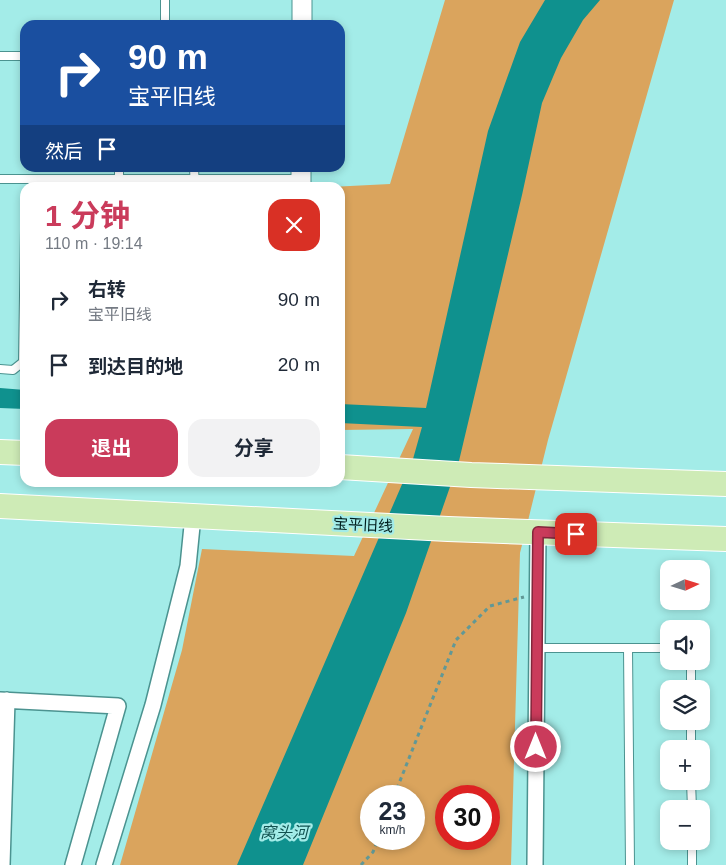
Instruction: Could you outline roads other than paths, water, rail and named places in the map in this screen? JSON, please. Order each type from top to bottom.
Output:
[{"type":"main road","points":[[0,452],[20,453]]},
{"type":"main road","points":[[345,468],[726,484]]},
{"type":"main road","name":"宝平旧线","points":[[0,506],[448,529],[726,539]]},
{"type":"street","points":[[302,0],[302,20]]},
{"type":"street","points":[[104,865],[153,705],[186,575],[192,516]]},
{"type":"street","points":[[535,865],[538,532]]},
{"type":"street","points":[[2,865],[4,700],[118,706],[74,865]]},
{"type":"lane","points":[[165,0],[165,20]]},
{"type":"lane","points":[[0,56],[20,56]]},
{"type":"lane","points":[[266,182],[301,178]]},
{"type":"lane","points":[[0,179],[20,182]]},
{"type":"lane","points":[[0,369],[13,370],[20,364]]},
{"type":"lane","points":[[536,648],[660,648]]},
{"type":"lane","points":[[628,648],[630,865]]},
{"type":"lane","points":[[692,850],[692,865]]},
{"type":"water","name":"窝头河","points":[[545,0],[600,0],[583,20],[561,58],[542,103],[459,461],[406,613],[303,865],[237,865],[413,459],[422,427],[345,423],[345,404],[426,408],[488,131],[520,42]]},
{"type":"water","points":[[0,388],[20,390],[20,409],[0,408]]}]
